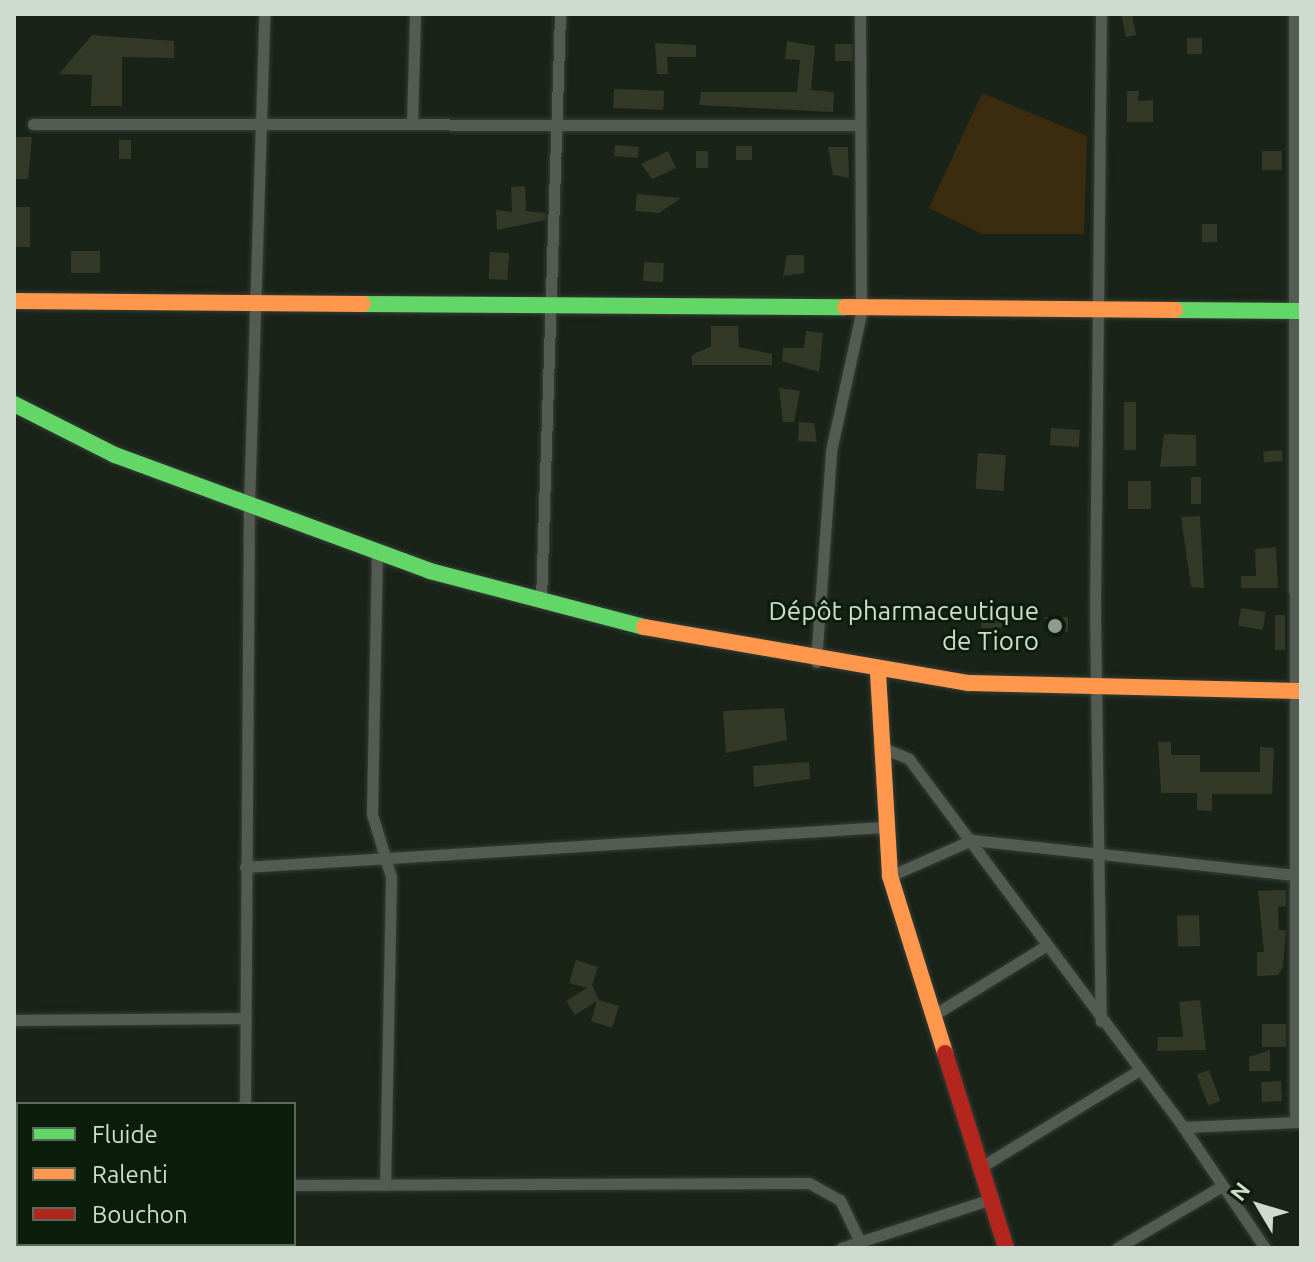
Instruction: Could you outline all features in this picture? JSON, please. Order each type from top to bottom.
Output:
[{"type":"main road","points":[[14,301],[551,305],[1100,315],[1297,311]]},
{"type":"main road","points":[[14,404],[115,455],[377,551],[541,600],[688,639],[878,673],[1101,687],[1298,691]]},
{"type":"main road","points":[[878,673],[879,747],[890,876],[1006,1248]]},
{"type":"street","points":[[245,1102],[252,305],[264,14]]},
{"type":"street","points":[[412,124],[415,14]]},
{"type":"street","points":[[541,600],[560,14]]},
{"type":"street","points":[[816,662],[831,451],[861,313],[860,14]]},
{"type":"street","points":[[1101,14],[1095,610],[1101,687],[1098,858],[1101,1021]]},
{"type":"street","points":[[1183,1127],[1298,1122],[1298,136],[1294,14]]},
{"type":"street","points":[[33,124],[257,128],[412,124],[859,125]]},
{"type":"street","points":[[377,551],[372,814],[382,858],[391,877],[385,1185]]},
{"type":"street","points":[[879,747],[909,759],[972,840],[1101,1021],[1183,1127],[1265,1248]]},
{"type":"street","points":[[245,867],[884,827]]},
{"type":"street","points":[[890,876],[972,840],[1098,858],[1300,876]]},
{"type":"street","points":[[932,1016],[1047,945]]},
{"type":"street","points":[[14,1020],[245,1018]]},
{"type":"street","points":[[981,1167],[1139,1070]]},
{"type":"street","points":[[296,1185],[809,1183],[840,1200],[860,1242]]},
{"type":"street","points":[[1117,1248],[1222,1186]]},
{"type":"street","points":[[841,1248],[991,1199]]},
{"type":"shaded area","points":[[982,93],[1087,136],[1084,234],[982,234],[929,208]]},
{"type":"building","points":[[1121,14],[1132,14],[1136,35],[1126,37]]},
{"type":"building","points":[[92,35],[174,41],[174,58],[122,57],[122,106],[91,106],[92,75],[59,74]]},
{"type":"building","points":[[1187,38],[1202,38],[1202,54],[1187,54]]},
{"type":"building","points":[[787,41],[815,46],[811,90],[834,92],[833,112],[699,105],[701,92],[797,92],[800,60],[785,59]]},
{"type":"building","points":[[655,43],[696,45],[696,57],[667,57],[668,74],[657,74]]},
{"type":"building","points":[[835,44],[852,44],[852,61],[835,61]]},
{"type":"building","points":[[614,89],[664,91],[663,110],[613,108]]},
{"type":"building","points":[[1127,91],[1139,91],[1138,101],[1153,100],[1153,122],[1127,122]]},
{"type":"building","points":[[14,137],[32,137],[28,179],[14,179]]},
{"type":"building","points":[[119,140],[131,140],[131,159],[119,159]]},
{"type":"building","points":[[615,145],[639,147],[638,158],[614,156]]},
{"type":"building","points":[[736,146],[752,146],[752,160],[736,160]]},
{"type":"building","points":[[828,147],[848,147],[849,178],[833,175]]},
{"type":"building","points":[[668,151],[676,168],[652,179],[641,164]]},
{"type":"building","points":[[696,151],[708,151],[708,168],[696,168]]},
{"type":"building","points":[[1262,151],[1282,151],[1282,170],[1262,170]]},
{"type":"building","points":[[525,186],[526,211],[545,213],[545,220],[497,230],[496,210],[512,212],[511,187]]},
{"type":"building","points":[[637,194],[681,198],[659,213],[635,211]]},
{"type":"building","points":[[14,207],[30,207],[30,247],[14,247]]},
{"type":"building","points":[[1202,224],[1217,224],[1217,242],[1202,242]]},
{"type":"building","points":[[71,251],[100,251],[100,273],[71,273]]},
{"type":"building","points":[[490,252],[509,253],[508,280],[489,279]]},
{"type":"building","points":[[787,255],[804,255],[804,273],[783,276]]},
{"type":"building","points":[[644,262],[664,263],[663,282],[643,281]]},
{"type":"building","points":[[711,326],[738,326],[739,347],[772,354],[772,365],[692,365],[692,355],[711,346]]},
{"type":"building","points":[[806,331],[823,333],[819,372],[782,361],[783,348],[804,348]]},
{"type":"building","points":[[779,388],[800,391],[794,422],[783,422]]},
{"type":"building","points":[[1124,402],[1136,402],[1136,450],[1124,450]]},
{"type":"building","points":[[799,422],[814,423],[817,442],[798,441]]},
{"type":"building","points":[[1051,428],[1080,430],[1079,447],[1050,445]]},
{"type":"building","points":[[1164,434],[1196,435],[1196,466],[1160,467]]},
{"type":"building","points":[[1282,450],[1283,461],[1264,463],[1263,452]]},
{"type":"building","points":[[978,453],[1006,455],[1003,491],[975,489]]},
{"type":"building","points":[[1191,477],[1201,477],[1201,504],[1191,504]]},
{"type":"building","points":[[1128,481],[1151,481],[1151,509],[1128,509]]},
{"type":"building","points":[[1200,516],[1204,588],[1191,587],[1181,517]]},
{"type":"building","points":[[1276,547],[1278,588],[1241,588],[1241,576],[1256,576],[1255,549]]},
{"type":"building","points":[[1241,608],[1266,612],[1263,630],[1238,626]]},
{"type":"building","points":[[1275,615],[1285,615],[1285,650],[1275,650]]},
{"type":"building","points":[[981,617],[1002,617],[1002,628],[981,628]]},
{"type":"building","points":[[1045,617],[1068,617],[1068,632],[1045,632]]},
{"type":"building","points":[[784,708],[787,740],[726,753],[723,711]]},
{"type":"building","points":[[1158,742],[1171,742],[1171,755],[1200,755],[1200,772],[1260,772],[1260,747],[1274,748],[1272,794],[1212,794],[1212,811],[1197,810],[1197,793],[1161,793]]},
{"type":"building","points":[[809,762],[810,779],[754,787],[753,766]]},
{"type":"building","points":[[1286,890],[1286,906],[1278,907],[1279,930],[1286,930],[1283,967],[1278,975],[1257,976],[1257,952],[1264,952],[1258,891]]},
{"type":"building","points":[[1199,915],[1200,946],[1178,947],[1177,916]]},
{"type":"building","points":[[576,960],[598,967],[592,985],[599,1000],[619,1006],[612,1028],[591,1021],[597,1001],[575,1015],[566,1001],[587,988],[569,983]]},
{"type":"building","points":[[1200,1000],[1206,1050],[1157,1051],[1158,1037],[1183,1037],[1179,1002]]},
{"type":"building","points":[[1262,1024],[1286,1024],[1286,1047],[1262,1047]]},
{"type":"building","points":[[1270,1050],[1270,1071],[1249,1071],[1249,1057]]},
{"type":"building","points":[[1209,1070],[1220,1101],[1208,1105],[1197,1074]]},
{"type":"building","points":[[1281,1081],[1282,1101],[1262,1102],[1261,1082]]},
{"type":"traffic: fast","points":[[363,304],[845,307]]},
{"type":"traffic: fast","points":[[1175,310],[1301,311]]},
{"type":"traffic: fast","points":[[14,404],[115,455],[430,571],[644,627]]},
{"type":"traffic: slow","points":[[14,301],[363,304]]},
{"type":"traffic: slow","points":[[845,307],[1175,310]]},
{"type":"traffic: slow","points":[[644,627],[968,683],[1301,691]]},
{"type":"traffic: slow","points":[[878,673],[890,876],[945,1053]]},
{"type":"traffic: jam","points":[[945,1053],[1006,1248]]},
{"type":"place","name":"Dépôt pharmaceutique de Tioro","points":[[1055,626]]}]
